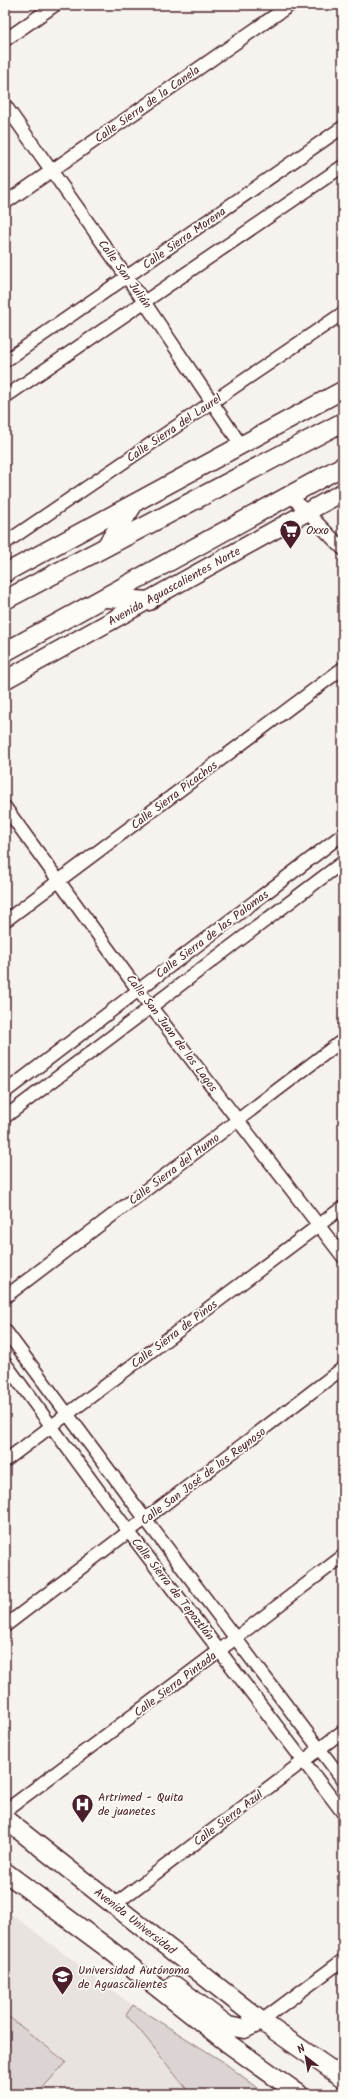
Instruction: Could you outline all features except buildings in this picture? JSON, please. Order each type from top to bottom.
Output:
[{"type":"main road","points":[[5,600],[343,422]]},
{"type":"main road","name":"Avenida Aguascalientes Norte","points":[[5,652],[106,598],[343,466]]},
{"type":"main road","points":[[106,546],[133,505]]},
{"type":"main road","points":[[106,598],[149,601]]},
{"type":"main road","name":"Avenida Universidad","points":[[5,1819],[261,2021],[343,2078]]},
{"type":"main road","points":[[5,1872],[106,1947],[229,2044],[299,2094]]},
{"type":"main road","points":[[106,1947],[118,1949],[136,1957],[228,2026],[244,2029],[261,2021]]},
{"type":"street","points":[[5,40],[56,5]]},
{"type":"street","name":"Calle Sierra de la Canela","points":[[5,202],[290,5]]},
{"type":"street","name":"Calle San Julián","points":[[5,105],[50,171],[145,302],[211,403],[241,445]]},
{"type":"street","name":"Calle Sierra Morena","points":[[5,361],[343,127]]},
{"type":"street","points":[[5,397],[343,166]]},
{"type":"street","name":"Calle Sierra del Laurel","points":[[5,543],[343,313]]},
{"type":"street","points":[[5,573],[343,390]]},
{"type":"street","name":"Avenida Aguascalientes Norte","points":[[5,680],[343,492]]},
{"type":"street","points":[[291,496],[343,549]]},
{"type":"street","name":"Calle Sierra Picachos","points":[[5,921],[343,668]]},
{"type":"street","name":"Calle San Juan de los Lagos","points":[[5,807],[138,990],[343,1257]]},
{"type":"street","name":"Calle Sierra de las Palomas","points":[[5,1092],[343,834]]},
{"type":"street","name":"Calle Sierra de las Palomas","points":[[5,1116],[343,862]]},
{"type":"street","name":"Calle Sierra del Humo","points":[[5,1297],[343,1040]]},
{"type":"street","name":"Calle Sierra de Pinos","points":[[5,1461],[343,1207]]},
{"type":"street","name":"Calle Sierra de Tepoztlán","points":[[5,1330],[146,1520],[343,1780]]},
{"type":"street","name":"Calle Sierra de Tepoztlán","points":[[5,1363],[52,1425],[129,1532],[343,1813]]},
{"type":"street","name":"Calle San José de los Reynoso","points":[[5,1626],[146,1520],[343,1368]]},
{"type":"street","name":"Calle Sierra Pintada","points":[[5,1810],[236,1638],[343,1556]]},
{"type":"street","name":"Calle Sierra Azul","points":[[114,1905],[343,1731]]},
{"type":"street","points":[[261,2021],[343,1960]]},
{"type":"shaded area","name":"Universidad Autónoma de Aguascalientes","points":[[5,1909],[128,2002],[222,2061],[266,2094],[5,2094]]},
{"type":"shaded area","points":[[133,2005],[222,2061],[266,2094],[191,2094],[126,2015]]},
{"type":"shaded area","points":[[9,2017],[66,2062],[37,2094],[5,2094],[5,2047],[9,2047],[6,2019]]},
{"type":"place","name":"Oxxo","points":[[290,550]]},
{"type":"place","name":"Artrimed - Quita de juanetes","points":[[83,1824]]},
{"type":"place","name":"Universidad Autónoma de Aguascalientes","points":[[63,1996]]}]
